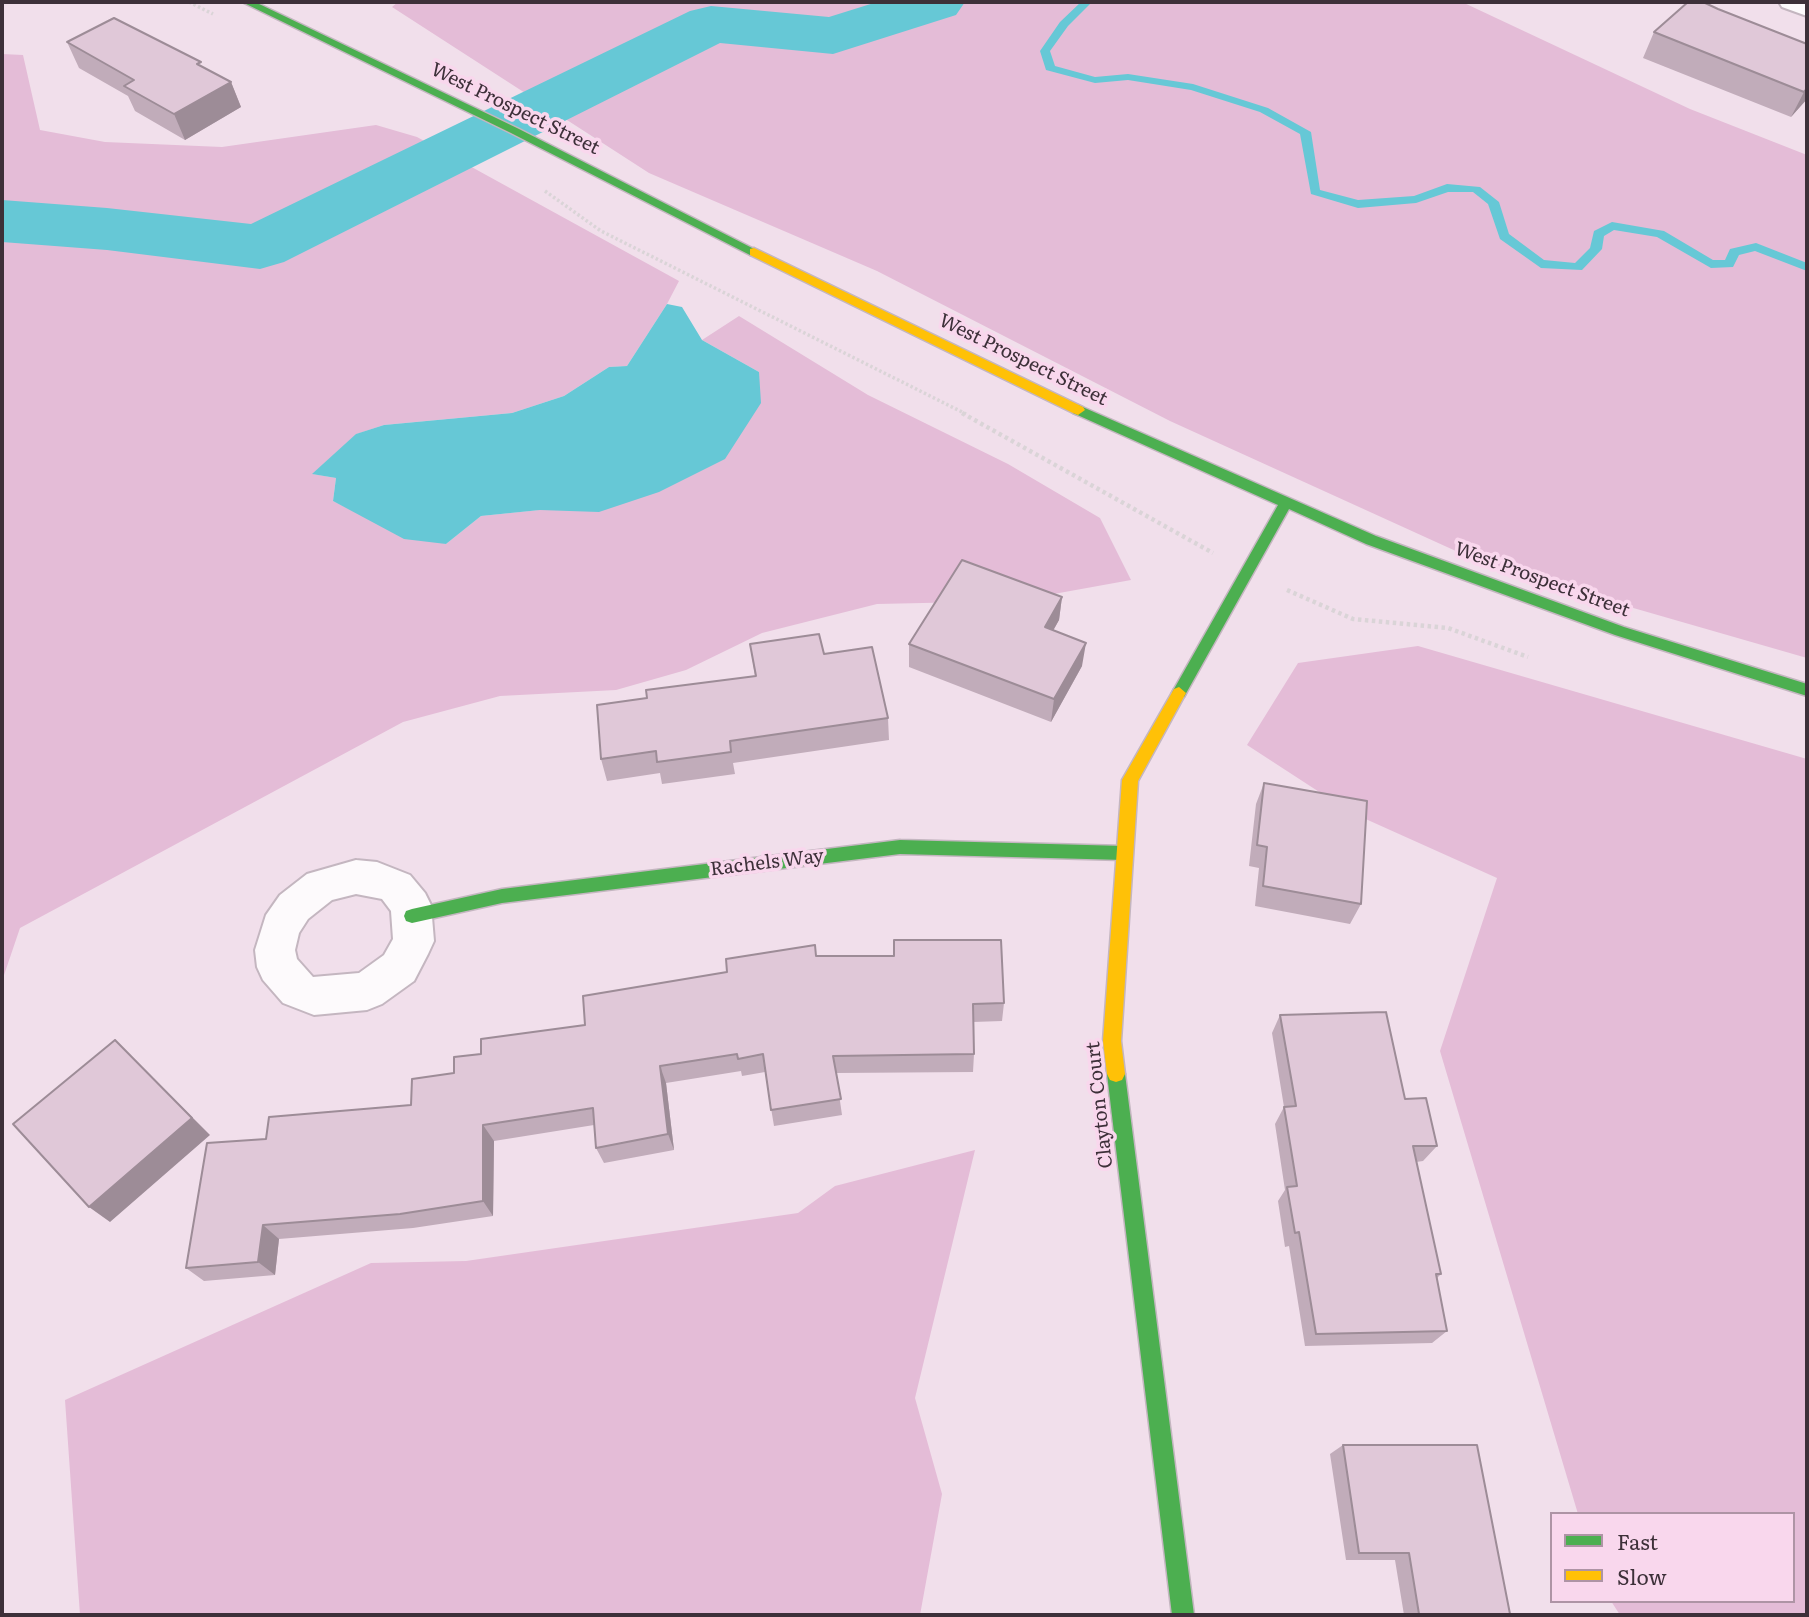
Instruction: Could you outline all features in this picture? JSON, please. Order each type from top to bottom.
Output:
[{"type":"street","name":"West Prospect Street","points":[[247,2],[515,131],[714,233],[1071,407],[1286,503],[1371,540],[1620,631],[1807,690]]},
{"type":"street","points":[[1791,2],[1807,9]]},
{"type":"street","name":"Clayton Court","points":[[1184,1615],[1112,1041],[1130,780],[1286,503]]},
{"type":"street","name":"Rachels Way","points":[[412,916],[502,896],[900,847],[1124,853]]},
{"type":"path","points":[[539,186],[601,231],[975,419],[1209,550]]},
{"type":"path","points":[[1307,599],[1353,619],[1448,628],[1528,657]]},
{"type":"shaded area","points":[[398,2],[1462,2],[1690,109],[1807,155],[1807,658],[1491,567],[1170,421],[877,271],[649,173],[392,7]]},
{"type":"shaded area","points":[[2,54],[23,55],[40,130],[105,142],[222,147],[376,125],[417,137],[679,281],[627,366],[609,367],[564,396],[512,413],[384,425],[357,434],[313,474],[336,478],[333,501],[358,513],[446,544],[481,516],[539,510],[759,372],[702,340],[739,316],[868,395],[1008,464],[1100,518],[1131,580],[1015,601],[877,604],[762,633],[686,670],[616,690],[500,696],[403,722],[20,928],[2,981]]},
{"type":"shaded area","points":[[1418,646],[1807,759],[1807,1615],[1620,1615],[1612,1603],[1795,1603],[1795,1512],[1577,1512],[1440,1051],[1497,878],[1350,812],[1247,745],[1298,663]]},
{"type":"shaded area","points":[[975,1150],[915,1398],[942,1494],[920,1615],[80,1615],[65,1400],[371,1263],[466,1261],[798,1213],[835,1186]]},
{"type":"water","points":[[667,304],[682,307],[702,340],[759,372],[761,403],[725,459],[659,492],[599,512],[540,510],[481,516],[446,544],[404,539],[333,501],[336,478],[312,474],[356,434],[384,425],[512,413],[564,396],[609,367],[627,366]]},
{"type":"building","points":[[1688,2],[1703,2],[1807,44],[1807,88],[1804,92],[1654,32]]},
{"type":"building","points":[[114,18],[201,62],[197,64],[231,82],[174,114],[124,86],[134,80],[67,42]]},
{"type":"building","points":[[962,560],[1062,597],[1045,627],[1086,643],[1054,699],[909,644]]},
{"type":"building","points":[[819,634],[824,654],[872,647],[888,718],[730,741],[731,752],[657,762],[656,751],[601,759],[597,705],[647,698],[646,690],[756,676],[750,644]]},
{"type":"building","points":[[1264,783],[1367,801],[1361,904],[1263,886],[1267,847],[1257,845]]},
{"type":"building","points":[[894,940],[1001,940],[1004,1003],[973,1004],[974,1054],[833,1056],[841,1099],[771,1110],[763,1054],[738,1059],[737,1054],[660,1066],[668,1134],[596,1148],[593,1108],[483,1125],[483,1201],[400,1214],[263,1225],[258,1262],[186,1268],[207,1143],[266,1139],[269,1117],[411,1105],[412,1079],[454,1073],[454,1057],[481,1054],[481,1039],[585,1025],[583,996],[727,972],[726,959],[815,945],[816,956],[894,956]]},
{"type":"building","points":[[1386,1012],[1405,1099],[1426,1098],[1437,1146],[1413,1146],[1441,1274],[1436,1274],[1447,1331],[1316,1334],[1299,1232],[1295,1233],[1287,1187],[1297,1186],[1284,1107],[1296,1106],[1280,1015]]},
{"type":"building","points":[[115,1040],[192,1118],[89,1207],[13,1124]]},
{"type":"building","points":[[1343,1445],[1477,1445],[1510,1614],[1419,1614],[1409,1553],[1359,1553]]},
{"type":"waterway","points":[[2,221],[107,229],[260,247],[711,24],[833,36],[935,2]]},
{"type":"waterway","points":[[1087,2],[1064,24],[1045,51],[1050,68],[1095,80],[1128,77],[1193,87],[1264,110],[1305,132],[1315,192],[1358,204],[1416,199],[1447,188],[1476,189],[1493,202],[1504,236],[1541,264],[1578,267],[1596,249],[1598,234],[1612,226],[1660,234],[1711,264],[1729,264],[1734,252],[1756,247],[1807,267]]},
{"type":"traffic: fast","points":[[247,2],[515,131],[754,252]]},
{"type":"traffic: fast","points":[[1078,410],[1371,540],[1620,631],[1807,690]]},
{"type":"traffic: fast","points":[[1179,693],[1286,503]]},
{"type":"traffic: fast","points":[[412,916],[502,896],[900,847],[1124,853]]},
{"type":"traffic: fast","points":[[1116,1074],[1183,1615]]},
{"type":"traffic: slow","points":[[754,252],[1078,410]]},
{"type":"traffic: slow","points":[[1116,1074],[1112,1041],[1130,780],[1179,693]]}]
